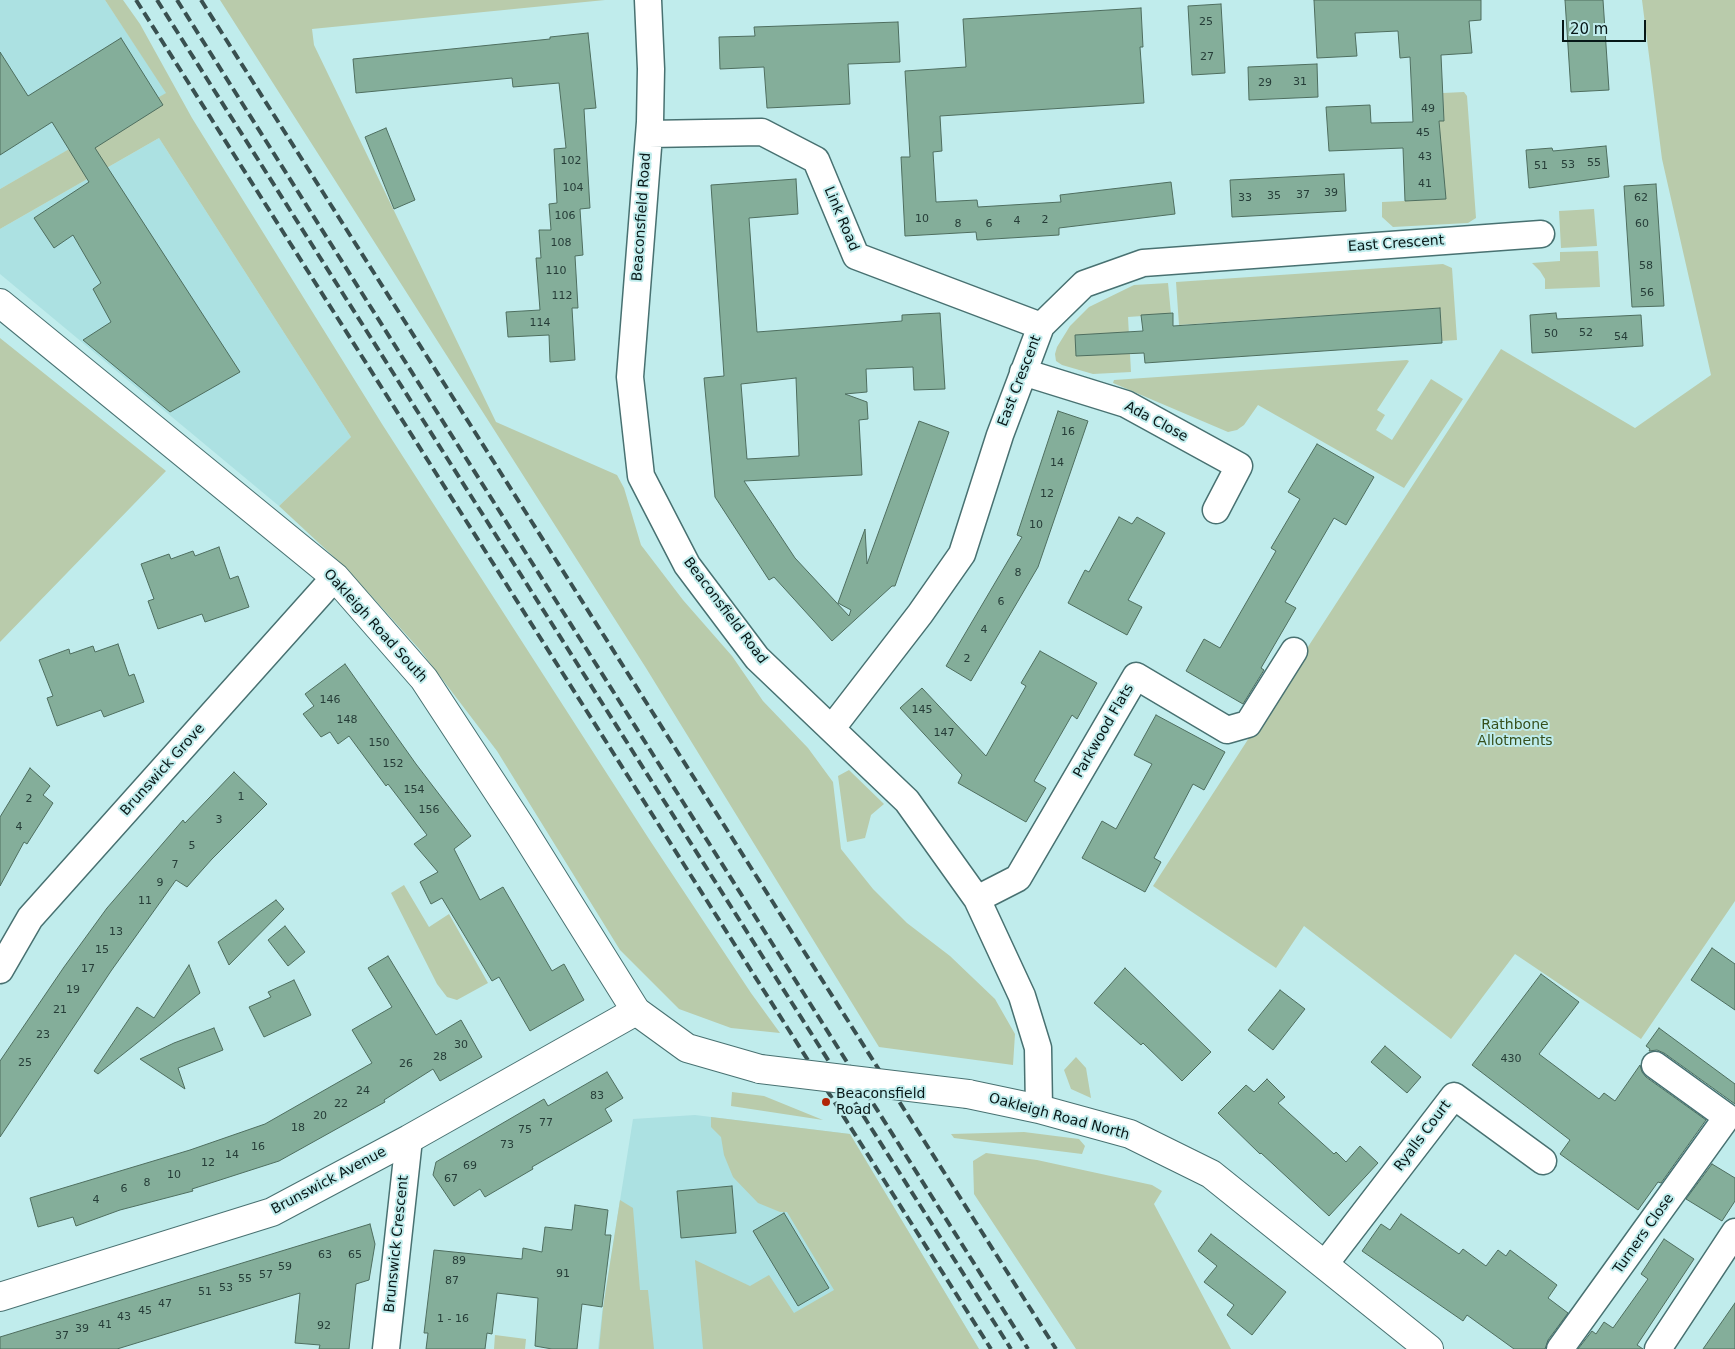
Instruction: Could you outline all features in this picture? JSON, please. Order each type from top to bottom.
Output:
[{"type":"main road","name":"Oakleigh Road South","points":[[0,304],[335,577],[424,679],[521,827],[636,1012]]},
{"type":"main road","name":"Oakleigh Road North","points":[[636,1012],[687,1048],[760,1068],[968,1094],[1039,1109],[1130,1134],[1212,1174],[1428,1349]]},
{"type":"main road","name":"Brunswick Avenue","points":[[0,1297],[272,1212],[409,1139],[636,1012]]},
{"type":"street","name":"Beaconsfield Road","points":[[648,0],[651,69],[649,134],[630,377],[641,476],[687,564],[757,658],[907,801],[976,899],[1022,996],[1038,1048],[1039,1109]]},
{"type":"street","name":"Link Road","points":[[649,134],[762,132],[816,160],[856,256],[1040,326]]},
{"type":"street","name":"East Crescent","points":[[832,728],[920,614],[962,554],[1000,435],[1040,326],[1084,284],[1143,263],[1541,234]]},
{"type":"street","name":"Ada Close","points":[[1023,372],[1126,404],[1239,466],[1216,510]]},
{"type":"street","name":"Brunswick Grove","points":[[0,970],[30,918],[335,577]]},
{"type":"street","name":"Parkwood Flats","points":[[976,899],[1018,878],[1136,676],[1227,730],[1248,724],[1294,651]]},
{"type":"street","name":"Turners Close","points":[[1560,1349],[1727,1117],[1655,1065]]},
{"type":"street","name":"Ryalls Court","points":[[1325,1264],[1454,1096],[1543,1161]]},
{"type":"street","name":"Brunswick Crescent","points":[[386,1349],[409,1139]]},
{"type":"street","points":[[1658,1349],[1735,1232]]},
{"type":"shaded area","points":[[0,0],[105,0],[167,93],[0,189]]},
{"type":"shaded area","points":[[159,138],[351,437],[279,506],[0,274],[0,229]]},
{"type":"shaded area","points":[[695,1115],[850,1134],[979,1349],[598,1349],[633,1119]]},
{"type":"green space","points":[[105,0],[123,0],[140,24],[192,118],[382,424],[649,839],[751,993],[780,1033],[731,1028],[679,1009],[620,950],[497,751],[420,650],[348,570],[279,506],[351,437],[159,138],[0,229],[0,189],[166,93]]},
{"type":"green space","points":[[220,0],[605,0],[312,29],[314,45],[496,422],[617,475],[624,488],[641,545],[683,600],[732,656],[763,701],[808,748],[833,782],[841,849],[873,889],[907,923],[950,956],[995,999],[1015,1034],[1013,1065],[879,1047],[646,668]]},
{"type":"green space","name":"Rathbone Allotments","points":[[1642,0],[1735,0],[1735,901],[1641,1039],[1515,954],[1451,1039],[1304,926],[1276,968],[1153,886],[1501,349],[1635,428],[1711,375],[1662,159]]},
{"type":"green space","points":[[1464,92],[1467,96],[1476,218],[1468,223],[1393,227],[1382,217],[1382,202],[1445,199],[1439,121],[1444,121],[1443,93]]},
{"type":"green space","points":[[1594,209],[1597,246],[1561,248],[1559,211]]},
{"type":"green space","points":[[1598,251],[1600,287],[1545,289],[1545,279],[1532,263],[1560,261],[1560,252]]},
{"type":"green space","points":[[1443,264],[1452,268],[1457,340],[1442,341],[1440,308],[1179,325],[1176,282]]},
{"type":"green space","points":[[1168,283],[1171,314],[1128,317],[1131,372],[1093,374],[1062,365],[1056,361],[1057,347],[1070,326],[1089,307],[1134,285]]},
{"type":"green space","points":[[0,338],[166,471],[0,642]]},
{"type":"green space","points":[[1409,361],[1377,410],[1385,415],[1376,430],[1392,440],[1431,379],[1463,399],[1404,488],[1258,405],[1244,425],[1237,430],[1228,432],[1113,383],[1114,380]]},
{"type":"green space","points":[[849,770],[884,804],[871,815],[865,838],[847,842],[838,776]]},
{"type":"green space","points":[[404,885],[429,927],[449,914],[488,983],[457,1000],[447,997],[437,984],[391,893]]},
{"type":"green space","points":[[1076,1057],[1086,1068],[1091,1098],[1071,1089],[1064,1070]]},
{"type":"green space","points":[[732,1092],[764,1096],[823,1120],[731,1106]]},
{"type":"green space","points":[[711,1117],[850,1134],[979,1349],[703,1349],[695,1260],[750,1286],[769,1275],[794,1313],[834,1290],[787,1212],[780,1212],[758,1203],[733,1177],[724,1155],[721,1137],[711,1127]]},
{"type":"green space","points":[[1024,1132],[1079,1139],[1085,1146],[1082,1154],[954,1138],[951,1134]]},
{"type":"green space","points":[[986,1153],[1037,1160],[1152,1185],[1162,1191],[1154,1204],[1231,1349],[1076,1349],[974,1194],[973,1161]]},
{"type":"green space","points":[[620,1200],[633,1208],[640,1290],[648,1290],[654,1349],[599,1349],[603,1308]]},
{"type":"green space","points":[[495,1335],[526,1339],[525,1349],[494,1349]]},
{"type":"building","points":[[1314,0],[1481,0],[1481,20],[1469,21],[1472,53],[1441,55],[1444,121],[1439,121],[1446,199],[1405,201],[1403,148],[1329,151],[1326,107],[1370,105],[1371,123],[1413,122],[1410,57],[1400,58],[1398,31],[1355,33],[1357,56],[1317,58]]},
{"type":"building","points":[[1565,0],[1603,0],[1609,90],[1571,92]]},
{"type":"building","points":[[1221,4],[1225,73],[1192,75],[1188,6]]},
{"type":"building","points":[[1141,8],[1143,47],[1140,47],[1144,103],[940,116],[942,151],[933,152],[936,202],[977,200],[978,207],[1061,202],[1060,195],[1171,182],[1175,214],[1059,228],[1059,235],[977,240],[976,232],[905,236],[901,157],[910,157],[905,71],[966,67],[963,19]]},
{"type":"building","points":[[898,22],[900,62],[848,64],[850,104],[767,108],[764,67],[720,69],[719,37],[755,36],[754,27]]},
{"type":"building","points":[[588,33],[596,108],[584,109],[590,208],[580,209],[583,255],[575,256],[578,308],[572,308],[575,360],[550,362],[549,335],[508,337],[506,312],[540,310],[536,258],[541,258],[539,230],[551,230],[549,204],[557,203],[554,149],[566,148],[559,83],[513,87],[512,78],[356,93],[353,59],[550,39],[550,37]]},
{"type":"building","points":[[121,38],[163,105],[95,148],[240,372],[170,412],[83,340],[111,322],[93,289],[101,283],[73,235],[54,248],[34,218],[89,182],[52,122],[0,155],[0,52],[28,96]]},
{"type":"building","points":[[1317,64],[1318,97],[1249,100],[1248,67]]},
{"type":"building","points":[[386,128],[415,200],[394,209],[365,137]]},
{"type":"building","points":[[1606,146],[1609,177],[1529,188],[1526,150],[1552,148],[1553,151]]},
{"type":"building","points":[[1344,174],[1346,211],[1232,217],[1230,180]]},
{"type":"building","points":[[796,179],[798,214],[749,218],[757,332],[902,321],[902,315],[940,313],[945,389],[914,390],[913,367],[866,369],[867,392],[845,394],[867,402],[868,419],[859,420],[862,475],[744,481],[795,558],[849,616],[851,610],[838,603],[865,529],[867,564],[919,421],[949,432],[895,586],[892,586],[832,641],[774,577],[769,580],[715,497],[704,378],[724,376],[711,185]],"holes":[[[796,378],[799,456],[747,459],[741,384]]]},
{"type":"building","points":[[1656,184],[1664,306],[1632,307],[1624,186]]},
{"type":"building","points":[[1440,308],[1442,343],[1145,363],[1144,353],[1076,356],[1075,335],[1143,331],[1141,315],[1173,313],[1173,326]]},
{"type":"building","points":[[1556,313],[1557,319],[1641,315],[1643,346],[1532,353],[1530,315]]},
{"type":"building","points":[[1058,411],[1088,421],[1038,567],[971,681],[946,666],[1022,537],[1017,535]]},
{"type":"building","points":[[1317,444],[1374,477],[1346,525],[1334,518],[1285,602],[1296,608],[1261,668],[1264,670],[1243,704],[1186,671],[1204,639],[1220,648],[1276,551],[1271,548],[1300,499],[1288,492]]},
{"type":"building","points":[[1119,517],[1132,524],[1137,517],[1165,533],[1128,600],[1142,607],[1127,635],[1068,603],[1085,570],[1089,572]]},
{"type":"building","points":[[219,547],[230,579],[238,576],[249,607],[205,622],[202,614],[158,629],[148,601],[154,599],[141,564],[169,554],[171,559],[193,551],[195,556]]},
{"type":"building","points":[[118,644],[129,676],[134,674],[144,702],[104,717],[101,710],[57,726],[47,698],[53,696],[39,660],[69,649],[70,654],[93,646],[95,652]]},
{"type":"building","points":[[1040,651],[1097,683],[1077,719],[1072,715],[1034,781],[1046,788],[1026,822],[958,783],[962,775],[900,708],[922,688],[986,756],[1026,686],[1021,683]]},
{"type":"building","points":[[345,664],[416,764],[471,836],[454,849],[480,900],[503,887],[552,971],[564,964],[584,1000],[530,1031],[499,977],[492,981],[442,898],[431,904],[420,882],[438,872],[414,844],[427,835],[388,784],[386,786],[349,736],[338,744],[330,732],[321,737],[303,714],[314,706],[305,694]]},
{"type":"building","points":[[1156,715],[1225,752],[1204,790],[1193,784],[1154,858],[1161,862],[1145,892],[1082,858],[1102,821],[1116,829],[1152,764],[1134,755]]},
{"type":"building","points":[[30,768],[50,786],[43,795],[53,803],[27,844],[24,842],[0,886],[0,817]]},
{"type":"building","points":[[234,772],[267,804],[187,887],[176,880],[111,971],[0,1137],[0,1061],[107,908],[183,820],[185,823]]},
{"type":"building","points":[[276,900],[284,909],[229,965],[218,942]]},
{"type":"building","points":[[285,926],[305,952],[288,966],[268,940]]},
{"type":"building","points":[[1712,948],[1735,964],[1735,1010],[1691,980]]},
{"type":"building","points":[[388,956],[436,1035],[461,1020],[482,1057],[440,1081],[433,1069],[384,1100],[385,1102],[279,1161],[192,1189],[193,1191],[120,1210],[76,1226],[73,1217],[38,1227],[30,1198],[190,1150],[265,1124],[372,1063],[352,1030],[392,1007],[368,968]]},
{"type":"building","points":[[189,965],[200,993],[98,1074],[94,1071],[137,1007],[154,1018]]},
{"type":"building","points":[[1125,968],[1211,1052],[1182,1081],[1143,1043],[1141,1045],[1094,1003]]},
{"type":"building","points":[[1541,974],[1579,1002],[1539,1054],[1599,1099],[1604,1093],[1615,1101],[1640,1065],[1646,1077],[1706,1120],[1661,1183],[1658,1182],[1638,1210],[1560,1154],[1570,1140],[1472,1065]]},
{"type":"building","points":[[294,980],[311,1015],[264,1037],[249,1007],[271,997],[268,992]]},
{"type":"building","points":[[1280,990],[1305,1009],[1273,1050],[1248,1030]]},
{"type":"building","points":[[214,1028],[223,1050],[178,1068],[185,1089],[140,1059],[174,1043]]},
{"type":"building","points":[[1659,1028],[1735,1084],[1735,1104],[1664,1053],[1657,1050],[1649,1051],[1650,1049],[1646,1046]]},
{"type":"building","points":[[1385,1046],[1421,1077],[1407,1093],[1371,1062]]},
{"type":"building","points":[[607,1072],[623,1098],[605,1109],[612,1121],[532,1167],[533,1169],[485,1197],[480,1189],[454,1206],[433,1175],[436,1162],[544,1099],[548,1106]]},
{"type":"building","points":[[1267,1079],[1285,1097],[1278,1103],[1334,1154],[1336,1152],[1346,1162],[1360,1146],[1378,1163],[1329,1216],[1218,1113],[1246,1085],[1254,1092]]},
{"type":"building","points":[[1712,1164],[1735,1178],[1735,1201],[1722,1221],[1686,1199]]},
{"type":"building","points":[[732,1186],[736,1233],[681,1238],[677,1191]]},
{"type":"building","points":[[575,1205],[608,1210],[605,1235],[611,1235],[602,1307],[582,1304],[577,1349],[552,1349],[535,1346],[538,1298],[497,1293],[492,1334],[487,1333],[485,1349],[426,1349],[428,1333],[424,1333],[434,1250],[522,1259],[523,1248],[542,1252],[545,1227],[572,1230]]},
{"type":"building","points":[[784,1213],[829,1288],[798,1306],[753,1231]]},
{"type":"building","points":[[1401,1214],[1459,1254],[1463,1249],[1486,1266],[1498,1250],[1506,1256],[1510,1250],[1557,1285],[1548,1298],[1568,1313],[1548,1340],[1545,1349],[1514,1349],[1467,1315],[1463,1321],[1362,1251],[1381,1224],[1390,1230]]},
{"type":"building","points":[[370,1224],[375,1244],[369,1280],[356,1284],[349,1349],[319,1349],[320,1345],[295,1343],[300,1293],[117,1349],[0,1349],[0,1337]]},
{"type":"building","points":[[1211,1234],[1286,1292],[1252,1335],[1227,1315],[1234,1305],[1204,1282],[1217,1266],[1198,1251]]},
{"type":"building","points":[[1664,1239],[1694,1259],[1637,1345],[1643,1349],[1578,1349],[1592,1331],[1596,1334],[1604,1322],[1613,1328],[1648,1279],[1641,1274]]},
{"type":"building","points":[[1735,1303],[1735,1349],[1703,1349]]},
{"type":"railway","points":[[136,0],[991,1349]]},
{"type":"railway","points":[[157,0],[1011,1349]]},
{"type":"railway","points":[[177,0],[1028,1349]]},
{"type":"railway","points":[[201,0],[1056,1349]]},
{"type":"place","name":"Beaconsfield Road","points":[[826,1102]]}]
